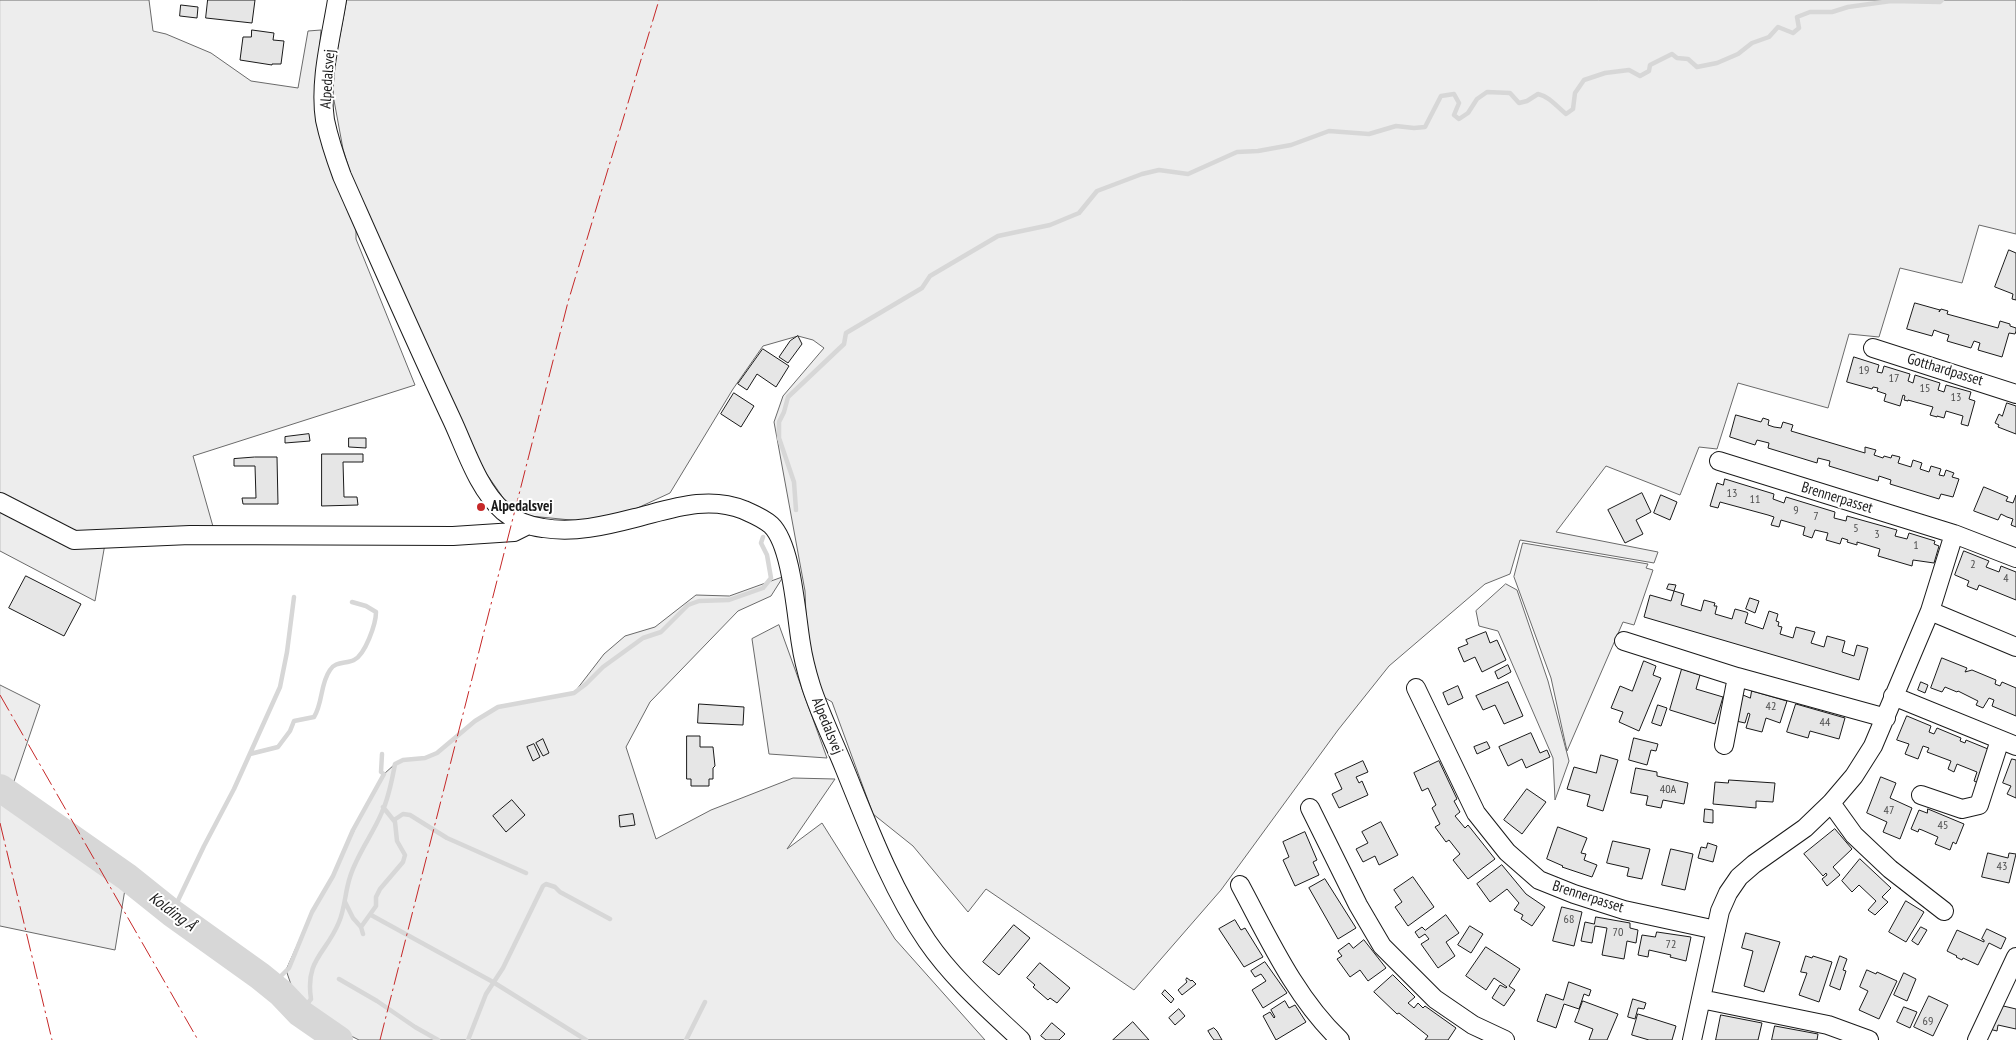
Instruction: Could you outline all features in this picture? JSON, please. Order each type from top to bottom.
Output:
[{"type":"street","name":"Alpedalsvej","points":[[337,0],[325,82],[325,118],[336,158],[386,275],[480,481],[505,513],[526,526],[558,530],[589,529],[690,503],[718,503],[736,507],[757,516],[773,526],[786,554],[794,590],[801,646],[811,687],[828,732],[880,853],[926,941],[954,976],[1021,1040]]},
{"type":"street","name":"Gotthardpasset","points":[[1873,348],[2016,394]]},
{"type":"street","name":"Brennerpasset","points":[[1719,461],[1954,534],[2016,558]]},
{"type":"street","name":"Alpedalsvej","points":[[0,502],[74,540],[190,536],[452,536],[514,532],[526,526]]},
{"type":"street","points":[[1692,1040],[1720,911],[1728,893],[1739,877],[1805,828],[1831,803],[1854,776],[1873,746],[1930,611],[1954,534]]},
{"type":"street","points":[[1930,611],[2016,647]]},
{"type":"street","points":[[1624,641],[1737,677],[1886,718]]},
{"type":"street","points":[[1724,745],[1737,677]]},
{"type":"street","name":"Brennerpasset","points":[[1416,688],[1476,813],[1507,852],[1540,880],[1574,894],[1624,910],[1716,930]]},
{"type":"street","points":[[1893,696],[2008,743],[1978,805],[1962,809],[1921,795]]},
{"type":"street","points":[[1831,803],[1854,835],[1890,869],[1944,911]]},
{"type":"street","points":[[1310,808],[1358,905],[1382,946],[1435,999],[1473,1025],[1505,1040]]},
{"type":"street","points":[[1240,885],[1288,974],[1325,1026],[1340,1040]]},
{"type":"street","points":[[1977,1040],[2016,957]]},
{"type":"street","points":[[1701,999],[1828,1026],[1869,1040]]},
{"type":"shaded area","points":[[0,0],[149,0],[153,31],[166,34],[211,53],[251,81],[298,88],[308,31],[321,30],[316,96],[356,221],[356,239],[415,385],[193,456],[214,530],[80,535],[0,495]]},
{"type":"shaded area","points":[[347,0],[2016,0],[2016,234],[1979,225],[1962,283],[1900,268],[1879,337],[1849,334],[1828,408],[1738,383],[1717,449],[1699,447],[1680,495],[1606,466],[1556,532],[1658,552],[1654,563],[1520,540],[1510,574],[1485,584],[1389,666],[1338,730],[1221,890],[1134,990],[986,889],[968,912],[913,846],[873,814],[832,702],[822,696],[807,641],[805,591],[774,422],[783,396],[824,348],[813,340],[798,336],[763,346],[733,389],[670,493],[631,511],[581,521],[530,516],[506,502],[477,460],[357,195],[343,149],[331,84]]},
{"type":"shaded area","points":[[0,506],[74,540],[106,538],[95,601],[0,551]]},
{"type":"shaded area","points":[[1523,543],[1648,564],[1646,568],[1653,570],[1634,625],[1623,622],[1567,751],[1551,678],[1514,577]]},
{"type":"shaded area","points":[[783,577],[771,596],[738,611],[650,702],[626,747],[656,839],[711,810],[793,778],[835,779],[787,849],[822,823],[895,939],[985,1040],[359,1040],[308,1014],[297,1002],[286,970],[312,912],[333,876],[365,807],[384,774],[395,764],[403,760],[425,758],[437,753],[475,721],[498,707],[574,693],[604,654],[625,636],[655,627],[696,595],[729,596]]},
{"type":"shaded area","points":[[1506,584],[1517,590],[1548,681],[1569,761],[1555,800],[1553,758],[1498,631],[1479,626],[1476,611]]},
{"type":"shaded area","points":[[779,625],[827,758],[769,754],[752,639]]},
{"type":"shaded area","points":[[0,685],[40,705],[9,796],[127,877],[115,950],[0,926]]},
{"type":"building","points":[[208,0],[255,0],[252,23],[206,18]]},
{"type":"building","points":[[181,5],[198,7],[197,18],[180,16]]},
{"type":"building","points":[[252,30],[274,33],[273,40],[284,41],[281,64],[272,65],[240,60],[243,37],[251,37]]},
{"type":"building","points":[[2009,250],[2016,253],[2016,300],[2012,299],[2013,294],[1995,287]]},
{"type":"building","points":[[1915,303],[1940,310],[1939,312],[1941,309],[1948,311],[1947,314],[1998,328],[2000,321],[2010,324],[2010,326],[2016,328],[2016,331],[2015,334],[2009,333],[2002,357],[1978,350],[1980,343],[1974,341],[1971,348],[1947,341],[1949,335],[1934,330],[1932,336],[1907,329]]},
{"type":"building","points":[[798,336],[802,344],[788,363],[779,357],[790,341]]},
{"type":"building","points":[[763,349],[789,366],[776,387],[757,374],[747,390],[738,384]]},
{"type":"building","points":[[1854,357],[1879,365],[1877,372],[1882,373],[1884,366],[1910,374],[1908,381],[1913,383],[1915,375],[1940,383],[1938,390],[1944,392],[1946,385],[1971,392],[1969,399],[1975,401],[1968,426],[1961,424],[1963,416],[1946,411],[1944,418],[1930,415],[1933,407],[1904,400],[1905,396],[1903,395],[1900,406],[1884,401],[1886,394],[1877,391],[1878,388],[1873,387],[1872,389],[1847,382]]},
{"type":"building","points":[[734,393],[754,406],[741,427],[721,414]]},
{"type":"building","points":[[2007,403],[2016,406],[2016,434],[1998,427],[1999,425],[1995,423],[1999,414],[2002,416]]},
{"type":"building","points":[[1736,415],[1761,422],[1763,418],[1769,420],[1768,425],[1774,427],[1781,428],[1783,422],[1793,425],[1791,431],[1865,453],[1865,447],[1876,450],[1874,455],[1883,458],[1884,456],[1891,458],[1892,455],[1900,457],[1898,463],[1911,467],[1913,460],[1922,463],[1920,469],[1929,472],[1931,466],[1941,469],[1939,475],[1944,476],[1946,470],[1954,473],[1952,477],[1959,479],[1953,497],[1941,494],[1939,499],[1890,484],[1891,480],[1879,476],[1878,481],[1829,466],[1830,461],[1818,458],[1817,463],[1768,448],[1769,443],[1757,440],[1755,445],[1730,437]]},
{"type":"building","points":[[309,434],[310,441],[285,443],[285,437]]},
{"type":"building","points":[[349,438],[366,438],[366,448],[349,447]]},
{"type":"building","points":[[322,454],[363,454],[363,462],[343,462],[344,497],[357,497],[358,505],[322,506]]},
{"type":"building","points":[[277,457],[278,504],[243,504],[242,498],[256,498],[255,466],[234,466],[234,459]]},
{"type":"building","points":[[1725,479],[1774,494],[1773,499],[1784,503],[1786,497],[1835,512],[1834,518],[1846,521],[1847,516],[1897,530],[1895,536],[1907,539],[1909,533],[1935,541],[1934,544],[1939,546],[1934,563],[1913,560],[1912,566],[1878,556],[1880,549],[1857,542],[1857,545],[1847,542],[1848,540],[1842,538],[1840,544],[1826,540],[1828,533],[1815,530],[1812,538],[1803,535],[1805,527],[1781,520],[1779,527],[1771,525],[1774,517],[1768,515],[1720,502],[1718,508],[1710,506],[1717,483],[1723,485]]},
{"type":"building","points":[[1984,487],[2008,497],[2006,501],[2013,503],[2016,495],[2016,527],[2011,525],[2013,519],[2001,514],[1998,520],[1974,511]]},
{"type":"building","points":[[1642,493],[1651,512],[1636,520],[1643,534],[1625,543],[1608,510]]},
{"type":"building","points":[[1661,495],[1677,502],[1670,520],[1654,513]]},
{"type":"building","points":[[1964,551],[1989,561],[1986,567],[1999,572],[2001,566],[2016,572],[2016,600],[1979,585],[1977,590],[1967,586],[1969,581],[1955,575]]},
{"type":"building","points":[[26,576],[81,604],[64,636],[9,608]]},
{"type":"building","points":[[1669,584],[1676,585],[1674,591],[1667,589]]},
{"type":"building","points":[[1674,591],[1684,594],[1681,605],[1701,611],[1704,600],[1715,603],[1714,606],[1717,606],[1715,614],[1732,619],[1735,609],[1746,612],[1748,613],[1745,623],[1763,629],[1769,611],[1778,614],[1776,621],[1779,622],[1778,626],[1782,627],[1780,634],[1793,638],[1796,627],[1815,632],[1811,643],[1824,647],[1827,636],[1845,641],[1842,652],[1854,656],[1857,645],[1868,648],[1859,680],[1644,617],[1650,595],[1671,601]]},
{"type":"building","points":[[1750,598],[1759,601],[1755,613],[1746,609]]},
{"type":"building","points":[[1486,632],[1490,643],[1497,640],[1506,660],[1482,672],[1475,657],[1464,662],[1458,648],[1468,644],[1466,640]]},
{"type":"building","points":[[1942,658],[1967,668],[1965,672],[1972,670],[1996,680],[1995,684],[2000,686],[2002,682],[2016,688],[2016,716],[1992,706],[1994,700],[1989,698],[1983,708],[1976,705],[1978,701],[1958,691],[1945,687],[1942,692],[1931,688]]},
{"type":"building","points":[[1644,661],[1656,666],[1653,675],[1661,678],[1639,731],[1619,722],[1623,712],[1611,708],[1620,686],[1632,691]]},
{"type":"building","points":[[1508,665],[1511,672],[1498,679],[1495,672]]},
{"type":"building","points":[[1682,669],[1700,675],[1696,689],[1723,697],[1715,724],[1670,710]]},
{"type":"building","points":[[1508,682],[1523,716],[1504,724],[1495,705],[1483,710],[1476,696]]},
{"type":"building","points":[[1921,682],[1928,685],[1925,693],[1918,690]]},
{"type":"building","points":[[1458,686],[1463,698],[1448,705],[1443,693]]},
{"type":"building","points":[[1752,691],[1787,701],[1780,723],[1766,718],[1762,732],[1746,728],[1750,714],[1748,713],[1745,723],[1736,721],[1743,695],[1750,698]]},
{"type":"building","points":[[699,704],[744,707],[743,725],[698,723]]},
{"type":"building","points":[[1796,704],[1845,718],[1839,739],[1810,731],[1808,738],[1787,732]]},
{"type":"building","points":[[1658,705],[1667,708],[1661,726],[1652,723]]},
{"type":"building","points":[[1907,716],[1931,726],[1929,732],[1934,734],[1937,728],[1961,738],[1960,741],[1965,743],[1966,740],[1988,749],[1986,755],[1992,757],[1981,784],[1974,781],[1977,772],[1957,764],[1954,772],[1948,769],[1951,761],[1927,752],[1929,748],[1923,746],[1918,759],[1905,754],[1909,744],[1897,740]]},
{"type":"building","points":[[1531,733],[1540,753],[1547,750],[1550,757],[1526,768],[1522,759],[1508,766],[1499,747]]},
{"type":"building","points":[[687,736],[700,736],[700,747],[713,747],[715,766],[713,768],[713,779],[709,779],[709,786],[691,786],[691,779],[687,779]]},
{"type":"building","points":[[1634,738],[1658,744],[1656,751],[1651,750],[1647,765],[1629,760]]},
{"type":"building","points":[[543,739],[549,753],[543,756],[536,743]]},
{"type":"building","points":[[1487,742],[1490,748],[1477,754],[1474,747]]},
{"type":"building","points":[[534,744],[540,757],[533,761],[527,747]]},
{"type":"building","points":[[1601,755],[1618,760],[1603,811],[1587,806],[1590,795],[1567,789],[1574,767],[1596,773]]},
{"type":"building","points":[[2012,759],[2016,760],[2016,798],[2007,794],[2011,786],[2003,783]]},
{"type":"building","points":[[1363,761],[1368,772],[1356,777],[1359,783],[1362,781],[1368,795],[1339,808],[1332,794],[1342,789],[1335,774]]},
{"type":"building","points":[[1439,761],[1457,799],[1454,801],[1460,812],[1455,816],[1465,828],[1468,825],[1495,859],[1468,879],[1453,860],[1460,854],[1449,840],[1446,842],[1435,827],[1440,824],[1432,808],[1436,805],[1428,788],[1422,791],[1414,773]]},
{"type":"building","points":[[1636,768],[1657,772],[1657,776],[1688,783],[1684,804],[1663,800],[1661,808],[1646,805],[1648,796],[1631,793]]},
{"type":"building","points":[[1881,777],[1896,783],[1890,798],[1912,808],[1900,839],[1883,832],[1887,822],[1867,813]]},
{"type":"building","points":[[1729,780],[1775,783],[1773,802],[1756,801],[1756,808],[1713,804],[1715,782],[1728,783]]},
{"type":"building","points":[[1527,789],[1546,802],[1522,834],[1504,820]]},
{"type":"building","points":[[512,800],[525,815],[506,832],[493,816]]},
{"type":"building","points":[[1705,809],[1713,810],[1713,823],[1704,822]]},
{"type":"building","points":[[1928,809],[1964,824],[1956,844],[1953,842],[1950,850],[1935,844],[1938,837],[1919,829],[1918,832],[1911,829],[1919,810],[1927,813]]},
{"type":"building","points":[[633,814],[635,825],[620,827],[619,816]]},
{"type":"building","points":[[1381,822],[1398,855],[1379,865],[1375,856],[1363,862],[1356,849],[1368,843],[1362,832]]},
{"type":"building","points":[[1558,827],[1587,838],[1581,853],[1586,854],[1584,860],[1597,865],[1592,877],[1562,867],[1547,859]]},
{"type":"building","points":[[1835,829],[1852,849],[1833,867],[1840,875],[1827,886],[1822,879],[1827,875],[1826,873],[1823,876],[1804,854]]},
{"type":"building","points":[[1305,832],[1317,860],[1313,862],[1319,875],[1295,886],[1283,860],[1289,857],[1283,842]]},
{"type":"building","points":[[1613,841],[1650,849],[1642,879],[1627,876],[1629,868],[1607,863]]},
{"type":"building","points":[[1708,843],[1717,846],[1713,862],[1698,858],[1701,847],[1706,848]]},
{"type":"building","points":[[1671,849],[1693,854],[1685,890],[1662,885]]},
{"type":"building","points":[[1988,853],[2008,858],[2009,853],[2016,854],[2009,883],[1982,877]]},
{"type":"building","points":[[1860,859],[1891,888],[1882,897],[1888,902],[1875,915],[1868,910],[1876,901],[1859,885],[1852,892],[1842,881]]},
{"type":"building","points":[[1502,865],[1526,894],[1545,907],[1532,926],[1521,919],[1523,915],[1514,910],[1519,903],[1507,889],[1490,902],[1477,884]]},
{"type":"building","points":[[1413,877],[1434,907],[1408,926],[1395,907],[1402,902],[1394,890]]},
{"type":"building","points":[[1325,879],[1356,928],[1338,939],[1309,888]]},
{"type":"building","points":[[1906,901],[1924,912],[1906,942],[1889,932]]},
{"type":"building","points":[[1562,907],[1582,912],[1574,946],[1553,941]]},
{"type":"building","points":[[1446,915],[1459,933],[1446,942],[1455,956],[1438,968],[1421,944],[1429,939],[1425,934],[1419,938],[1415,932],[1422,927],[1425,930]]},
{"type":"building","points":[[1596,917],[1630,923],[1630,928],[1638,930],[1636,943],[1627,941],[1624,959],[1602,955],[1607,928],[1595,926],[1592,943],[1581,941],[1585,922],[1594,924]]},
{"type":"building","points":[[1235,920],[1241,930],[1245,928],[1263,957],[1244,967],[1219,929]]},
{"type":"building","points":[[1014,925],[1030,938],[999,975],[983,962]]},
{"type":"building","points":[[1470,926],[1483,934],[1471,953],[1458,945]]},
{"type":"building","points":[[1921,927],[1927,930],[1918,945],[1912,941]]},
{"type":"building","points":[[1987,929],[2006,938],[2001,949],[1989,943],[1978,965],[1963,958],[1962,960],[1947,951],[1957,930],[1984,942],[1982,939]]},
{"type":"building","points":[[1657,932],[1691,937],[1686,961],[1649,950],[1648,957],[1638,955],[1642,935],[1655,937]]},
{"type":"building","points":[[1746,933],[1780,942],[1764,992],[1744,986],[1753,951],[1742,948]]},
{"type":"building","points":[[1364,940],[1386,968],[1368,981],[1360,970],[1350,977],[1337,959],[1342,956],[1338,951],[1349,943],[1353,948]]},
{"type":"building","points":[[1486,947],[1520,969],[1509,986],[1515,990],[1504,1006],[1492,998],[1500,985],[1507,987],[1494,978],[1486,990],[1466,976]]},
{"type":"building","points":[[1806,956],[1812,958],[1813,956],[1832,962],[1819,1002],[1799,995],[1807,973],[1801,972]]},
{"type":"building","points":[[1840,956],[1847,959],[1843,970],[1846,971],[1840,990],[1830,986]]},
{"type":"building","points":[[1265,962],[1287,993],[1263,1008],[1252,990],[1266,981],[1261,974],[1255,977],[1251,971]]},
{"type":"building","points":[[1040,963],[1070,988],[1057,1003],[1050,998],[1048,1000],[1033,987],[1035,985],[1027,978]]},
{"type":"building","points":[[1867,970],[1876,974],[1877,972],[1897,981],[1879,1019],[1859,1010],[1868,991],[1860,987]]},
{"type":"building","points":[[1904,973],[1916,979],[1907,1001],[1894,995]]},
{"type":"building","points":[[1393,975],[1415,997],[1408,1003],[1414,1008],[1418,1003],[1423,1008],[1425,1006],[1456,1028],[1448,1040],[1425,1040],[1428,1036],[1399,1013],[1397,1014],[1374,992]]},
{"type":"building","points":[[1187,978],[1196,984],[1182,995],[1178,990],[1187,982]]},
{"type":"building","points":[[1569,982],[1591,990],[1589,996],[1584,994],[1579,1009],[1564,1004],[1556,1028],[1537,1021],[1546,994],[1563,1000]]},
{"type":"building","points":[[1165,990],[1174,999],[1171,1003],[1162,994]]},
{"type":"building","points":[[1929,996],[1948,1005],[1933,1036],[1914,1027]]},
{"type":"building","points":[[1633,999],[1646,1003],[1644,1009],[1638,1008],[1635,1019],[1628,1017]]},
{"type":"building","points":[[1285,1001],[1289,1008],[1295,1005],[1306,1022],[1276,1040],[1263,1016],[1270,1012],[1274,1018],[1271,1010]]},
{"type":"building","points":[[1583,1001],[1618,1014],[1607,1040],[1589,1040],[1593,1029],[1575,1022]]},
{"type":"building","points":[[1995,1004],[2016,1009],[2016,1029],[1998,1025],[1997,1031],[1989,1029]]},
{"type":"building","points":[[1904,1007],[1917,1012],[1910,1028],[1897,1022]]},
{"type":"building","points":[[1179,1009],[1185,1016],[1175,1025],[1169,1018]]},
{"type":"building","points":[[1638,1014],[1676,1026],[1672,1040],[1649,1040],[1632,1035]]},
{"type":"building","points":[[1721,1015],[1762,1023],[1758,1040],[1716,1040]]},
{"type":"building","points":[[1133,1022],[1149,1040],[1113,1040]]},
{"type":"building","points":[[1052,1023],[1065,1034],[1059,1040],[1046,1040],[1041,1036]]},
{"type":"building","points":[[1775,1026],[1818,1034],[1817,1040],[1772,1040]]},
{"type":"building","points":[[1214,1028],[1222,1040],[1214,1040],[1211,1036],[1208,1031]]},
{"type":"waterway","points":[[796,510],[794,482],[779,438],[779,422],[788,397],[844,344],[846,333],[922,288],[930,276],[998,236],[1050,225],[1079,213],[1097,191],[1142,174],[1159,170],[1188,174],[1237,152],[1258,151],[1291,145],[1329,131],[1369,134],[1396,126],[1425,127],[1441,96],[1454,94],[1459,103],[1454,115],[1459,119],[1468,113],[1477,99],[1487,92],[1510,93],[1519,103],[1527,101],[1538,94],[1542,95],[1566,114],[1573,109],[1575,93],[1584,80],[1605,73],[1629,70],[1640,76],[1649,71],[1650,65],[1672,54],[1677,58],[1688,59],[1697,67],[1717,63],[1738,54],[1752,43],[1769,37],[1778,27],[1793,33],[1799,28],[1797,17],[1810,12],[1832,12],[1848,7],[1891,1],[1940,2],[1942,0]]},
{"type":"waterway","points":[[300,1013],[311,999],[310,986],[314,965],[339,922],[350,877],[384,806],[395,764],[403,760],[425,758],[437,753],[475,721],[498,707],[574,693],[603,667],[643,638],[661,632],[688,605],[699,601],[729,600],[763,588],[771,578],[767,555],[761,543],[763,537]]},
{"type":"waterway","points":[[172,913],[234,789],[280,687],[287,652],[294,597]]},
{"type":"waterway","points":[[250,754],[278,747],[290,731],[294,721],[314,717],[319,706],[327,675],[332,667],[354,660],[362,652],[372,631],[376,612],[366,606],[352,602]]},
{"type":"waterway","points":[[281,993],[281,976],[289,968],[312,912],[333,876],[353,830],[384,774],[381,772],[382,754]]},
{"type":"waterway","name":"Kolding Å","points":[[0,788],[127,877],[172,913],[260,976],[281,993],[300,1013],[339,1040]]},
{"type":"waterway","points":[[361,927],[376,906],[376,897],[380,889],[403,862],[405,855],[397,841],[395,822],[383,807]]},
{"type":"waterway","points":[[394,820],[403,814],[410,815],[447,838],[526,873]]},
{"type":"waterway","points":[[468,1040],[486,994],[503,968],[543,886],[546,884],[555,887],[560,892],[610,919]]},
{"type":"waterway","points":[[345,902],[353,918],[361,927],[363,934]]},
{"type":"waterway","points":[[371,915],[493,982],[586,1040]]},
{"type":"waterway","points":[[339,979],[438,1040]]},
{"type":"waterway","points":[[686,1040],[705,1002]]},
{"type":"power","points":[[380,1040],[568,302],[659,0]]},
{"type":"power","points":[[0,695],[198,1040]]},
{"type":"power","points":[[0,823],[52,1040]]},
{"type":"place","name":"Alpedalsvej","points":[[481,507]]}]
